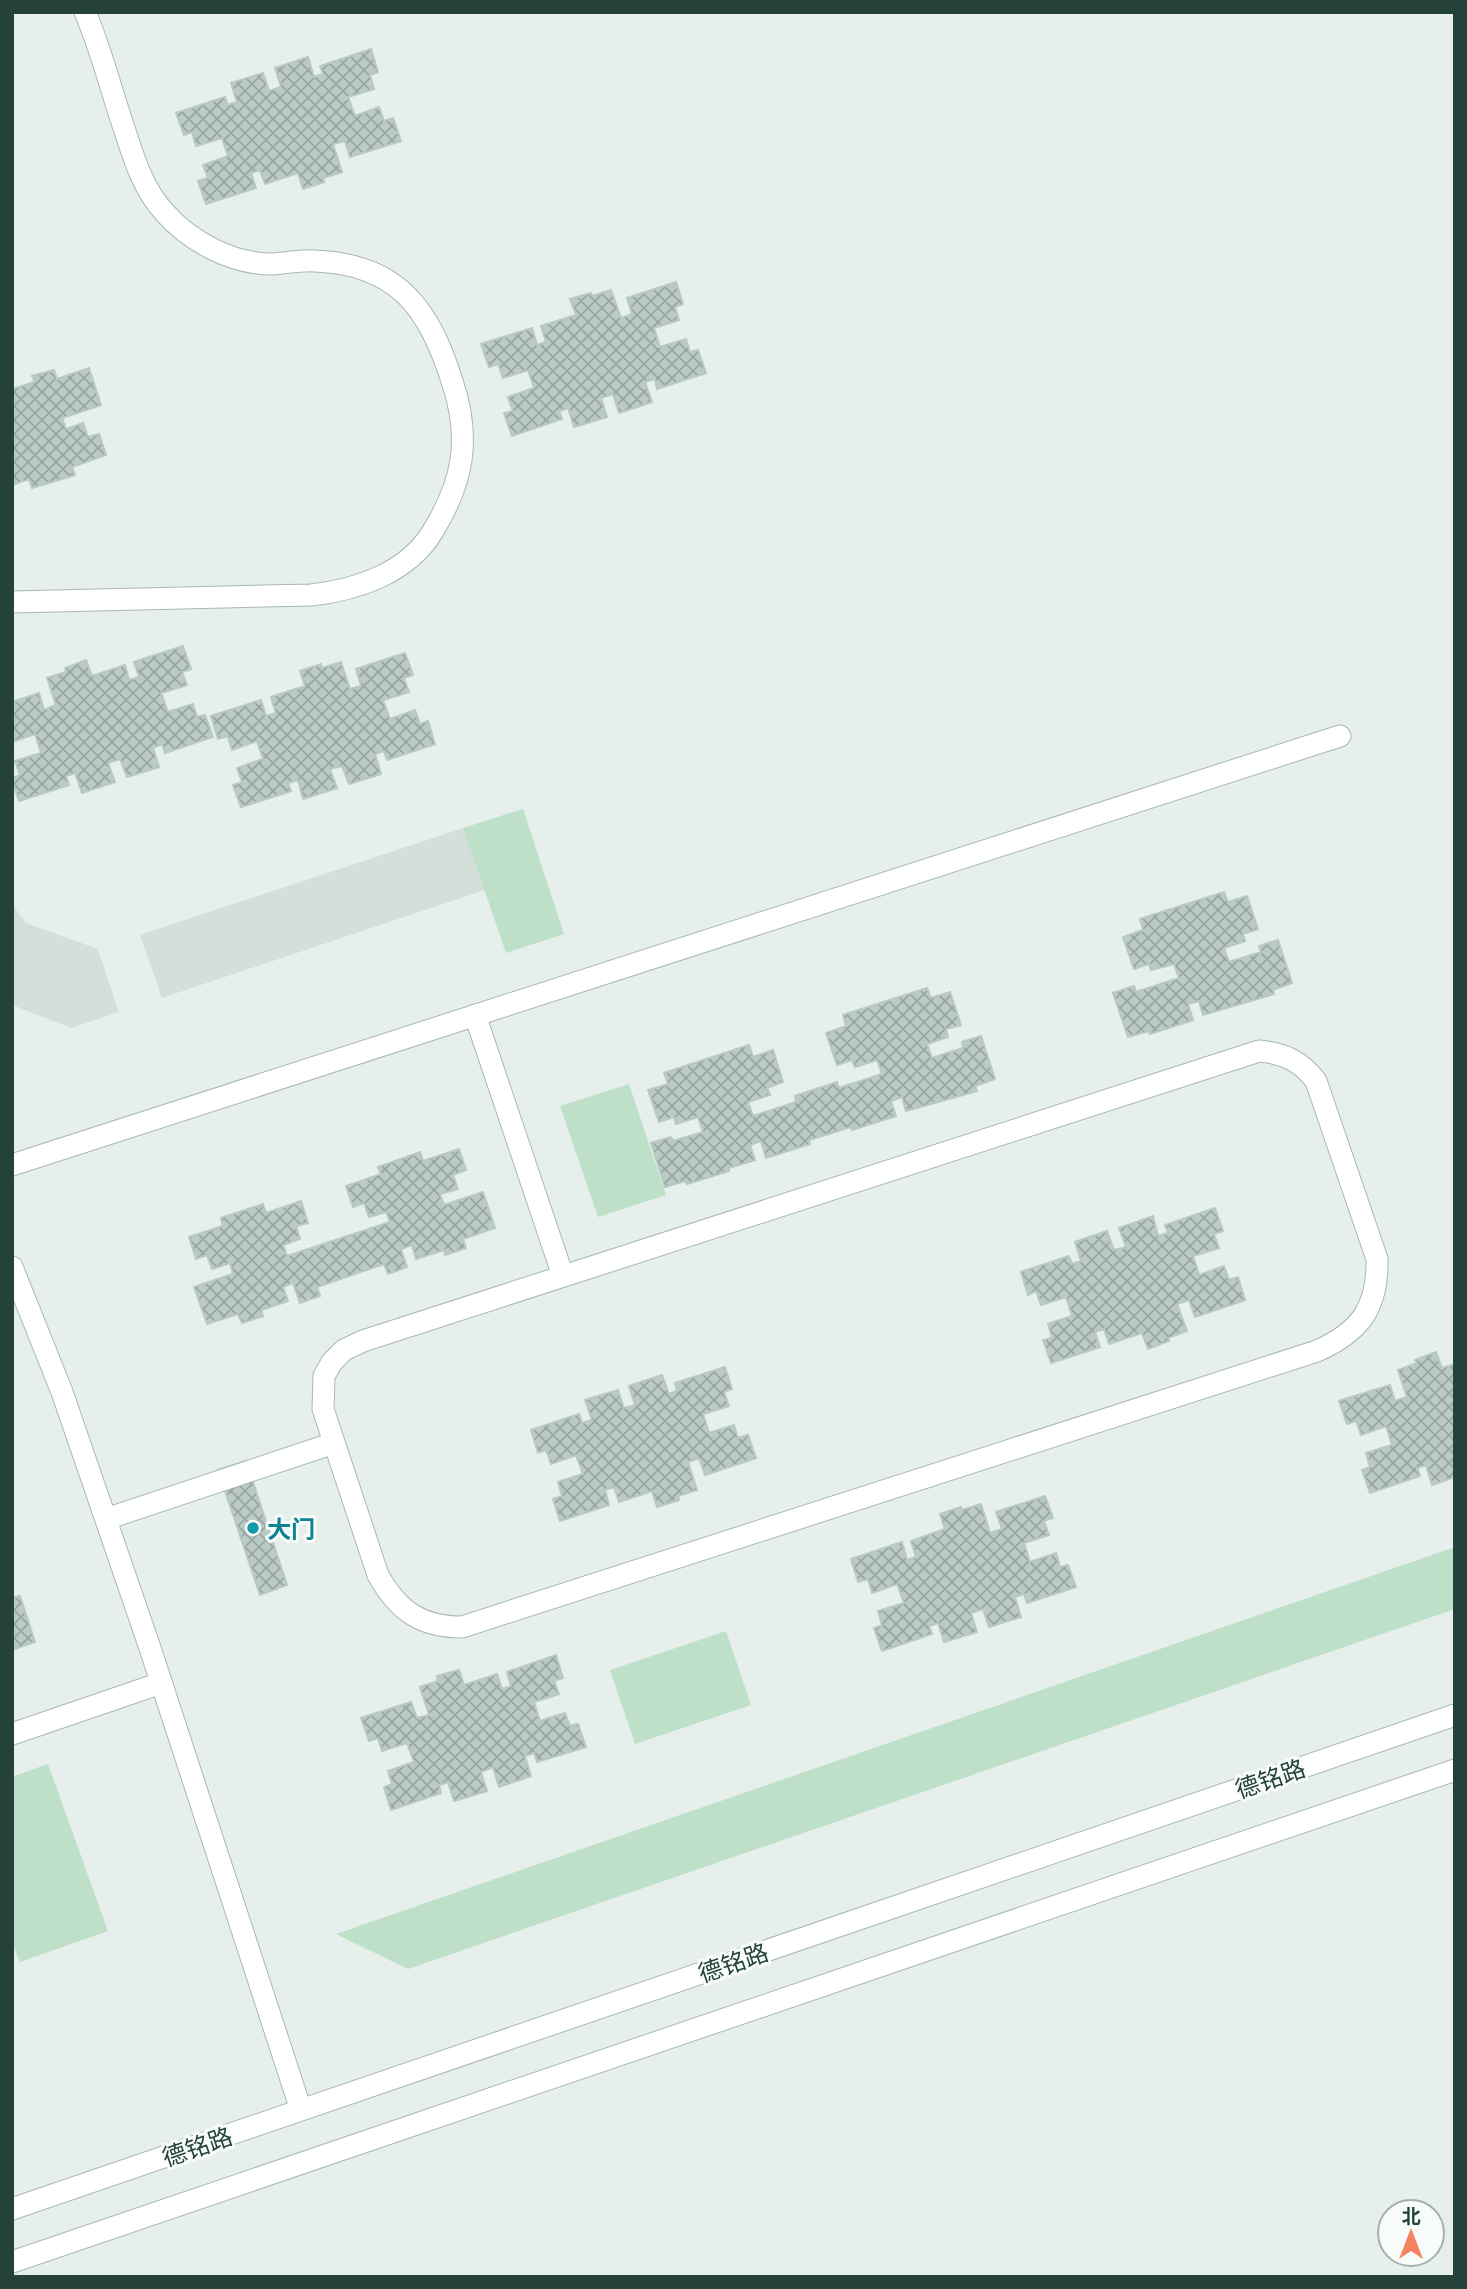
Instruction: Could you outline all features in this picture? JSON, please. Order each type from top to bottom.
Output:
[{"type":"street","points":[[12,602],[341,592],[384,576],[408,558],[429,537],[457,485],[461,456],[462,430],[458,400],[442,351],[421,311],[394,286],[357,266],[313,261],[270,264],[224,254],[186,233],[165,213],[148,192],[134,160],[85,12]]},
{"type":"street","points":[[12,1165],[1339,736]]},
{"type":"street","points":[[475,1015],[563,1276]]},
{"type":"street","points":[[1259,1051],[1277,1053],[1292,1060],[1307,1068],[1316,1080],[1377,1259],[1374,1298],[1366,1314],[1336,1343],[1317,1351],[462,1627],[441,1627],[419,1619],[401,1608],[387,1592],[378,1575],[323,1409],[324,1376],[332,1362],[344,1350],[363,1341],[563,1276],[1259,1051]]},
{"type":"street","points":[[12,1267],[62,1392],[106,1519],[301,2110]]},
{"type":"street","points":[[106,1519],[334,1443]]},
{"type":"street","points":[[12,1734],[161,1683]]},
{"type":"street","name":"德铭路","points":[[12,2209],[1455,1715]]},
{"type":"street","name":"德铭路","points":[[12,2262],[1455,1770]]},
{"type":"shaded area","points":[[463,828],[485,890],[162,998],[140,935]]},
{"type":"shaded area","points":[[12,904],[26,923],[98,949],[119,1012],[71,1028],[12,1005]]},
{"type":"green space","points":[[523,809],[564,934],[506,953],[463,828]]},
{"type":"green space","points":[[629,1084],[666,1195],[598,1217],[560,1106]]},
{"type":"green space","points":[[1455,1547],[1455,1609],[408,1969],[336,1934]]},
{"type":"green space","points":[[726,1631],[751,1705],[635,1744],[610,1670]]},
{"type":"green space","points":[[48,1764],[108,1931],[20,1962],[12,1942],[12,1777]]},
{"type":"building","points":[[371,49],[378,72],[370,75],[374,89],[348,97],[355,116],[379,107],[384,121],[393,118],[401,141],[350,157],[345,141],[333,144],[342,172],[323,178],[324,182],[303,189],[298,173],[265,184],[260,170],[251,173],[256,188],[206,204],[198,181],[208,178],[203,165],[228,156],[222,138],[196,146],[192,132],[184,135],[176,113],[225,97],[228,105],[237,102],[231,83],[263,73],[269,91],[281,87],[275,68],[308,57],[314,77],[323,74],[320,66]]},
{"type":"building","points":[[676,282],[683,304],[675,307],[679,320],[654,328],[660,347],[686,339],[690,352],[698,350],[706,373],[657,389],[655,379],[645,382],[652,402],[619,413],[613,394],[601,398],[607,417],[574,427],[568,408],[559,411],[562,419],[512,436],[504,413],[513,411],[508,397],[534,388],[528,370],[503,378],[498,364],[489,367],[481,344],[532,328],[537,345],[546,342],[541,326],[576,315],[570,299],[611,290],[621,318],[632,314],[627,298]]},
{"type":"building","points":[[89,368],[101,405],[62,418],[66,429],[83,423],[88,437],[99,434],[106,455],[72,467],[75,475],[32,488],[29,479],[12,485],[12,389],[35,382],[32,376],[54,370],[57,379]]},
{"type":"building","points":[[183,646],[191,669],[182,672],[187,685],[161,693],[168,712],[193,704],[197,717],[205,715],[213,737],[165,753],[162,744],[153,748],[159,767],[127,777],[120,759],[108,763],[115,782],[82,793],[75,773],[66,776],[69,785],[19,801],[12,780],[20,775],[15,761],[41,753],[35,734],[12,742],[12,702],[39,693],[44,710],[56,705],[47,678],[66,672],[65,668],[86,660],[92,676],[125,665],[129,680],[139,677],[134,662]]},
{"type":"building","points":[[405,653],[413,675],[404,678],[409,692],[383,700],[390,719],[415,710],[420,724],[428,721],[435,744],[387,760],[384,751],[375,754],[381,774],[349,784],[342,766],[330,769],[337,788],[303,799],[298,780],[288,783],[291,791],[241,807],[233,785],[242,782],[237,768],[263,759],[257,741],[232,750],[228,736],[218,739],[211,716],[261,700],[266,716],[276,713],[271,697],[305,686],[300,671],[321,664],[322,668],[341,662],[350,689],[361,686],[356,669]]},
{"type":"building","points":[[1224,892],[1228,902],[1247,896],[1258,929],[1243,934],[1245,941],[1224,948],[1229,962],[1261,952],[1259,946],[1278,940],[1292,983],[1273,990],[1274,994],[1203,1015],[1199,1001],[1188,1004],[1193,1020],[1150,1034],[1149,1031],[1128,1037],[1113,993],[1134,986],[1136,992],[1179,978],[1174,964],[1151,970],[1149,964],[1134,969],[1123,937],[1143,930],[1140,919]]},
{"type":"building","points":[[927,988],[931,998],[950,992],[961,1025],[946,1029],[948,1037],[927,1044],[932,1058],[963,1048],[962,1042],[981,1036],[995,1079],[975,1086],[977,1091],[906,1111],[902,1097],[891,1101],[896,1116],[809,1140],[810,1144],[766,1158],[761,1141],[750,1145],[755,1160],[687,1184],[685,1181],[665,1187],[651,1143],[671,1137],[673,1141],[703,1132],[698,1117],[676,1124],[674,1117],[659,1122],[648,1090],[668,1084],[664,1073],[749,1045],[753,1057],[773,1050],[783,1082],[767,1088],[770,1095],[748,1102],[753,1116],[796,1102],[795,1096],[837,1082],[839,1088],[882,1074],[877,1060],[855,1067],[852,1060],[837,1065],[826,1033],[846,1026],[843,1015]]},
{"type":"building","points":[[459,1149],[466,1170],[453,1175],[458,1189],[440,1194],[444,1205],[483,1192],[495,1228],[463,1239],[466,1248],[445,1255],[444,1250],[416,1259],[412,1245],[401,1249],[407,1267],[388,1274],[384,1264],[317,1287],[320,1296],[300,1303],[293,1283],[283,1287],[288,1301],[261,1310],[263,1316],[242,1323],[238,1314],[207,1324],[194,1287],[233,1274],[230,1263],[212,1269],[207,1255],[196,1259],[189,1237],[223,1226],[221,1218],[263,1204],[266,1213],[301,1201],[308,1223],[296,1226],[300,1239],[283,1245],[287,1256],[390,1222],[386,1212],[369,1217],[364,1203],[353,1207],[346,1186],[381,1174],[378,1167],[420,1152],[423,1161]]},
{"type":"building","points":[[1215,1208],[1223,1231],[1214,1234],[1219,1248],[1193,1256],[1199,1275],[1224,1266],[1229,1280],[1238,1277],[1245,1300],[1195,1317],[1189,1300],[1177,1304],[1187,1331],[1168,1338],[1169,1341],[1148,1349],[1142,1333],[1109,1344],[1104,1329],[1095,1332],[1100,1347],[1051,1363],[1043,1340],[1052,1338],[1048,1324],[1072,1316],[1066,1297],[1041,1305],[1036,1291],[1028,1295],[1021,1272],[1069,1256],[1072,1264],[1081,1261],[1075,1242],[1107,1231],[1114,1250],[1126,1247],[1119,1228],[1153,1216],[1158,1236],[1168,1233],[1165,1225]]},
{"type":"building","points":[[1436,1352],[1442,1368],[1455,1364],[1455,1477],[1432,1485],[1426,1465],[1417,1468],[1420,1476],[1370,1493],[1362,1470],[1370,1467],[1366,1453],[1392,1445],[1386,1426],[1361,1435],[1356,1421],[1347,1424],[1339,1401],[1390,1385],[1395,1401],[1407,1397],[1398,1370]]},
{"type":"building","points":[[725,1367],[732,1389],[724,1392],[729,1406],[703,1414],[709,1433],[734,1425],[738,1438],[748,1435],[756,1458],[705,1475],[699,1458],[688,1462],[697,1490],[678,1496],[679,1500],[657,1507],[652,1491],[619,1502],[614,1487],[605,1490],[609,1505],[560,1521],[553,1499],[562,1496],[558,1482],[583,1474],[576,1455],[551,1464],[546,1450],[538,1453],[531,1430],[579,1414],[582,1423],[592,1420],[585,1400],[618,1390],[624,1408],[635,1405],[629,1386],[662,1375],[669,1394],[677,1391],[675,1383]]},
{"type":"building","name":"大门","points":[[246,1461],[287,1585],[260,1595],[218,1470]]},
{"type":"building","points":[[1045,1496],[1053,1518],[1044,1521],[1049,1535],[1024,1543],[1030,1562],[1056,1553],[1060,1567],[1068,1565],[1076,1587],[1027,1603],[1024,1594],[1015,1597],[1021,1617],[989,1627],[983,1609],[971,1613],[977,1632],[944,1642],[938,1623],[929,1626],[932,1634],[882,1651],[874,1628],[882,1625],[878,1611],[904,1603],[897,1584],[872,1593],[868,1579],[858,1582],[851,1559],[902,1542],[907,1560],[916,1557],[911,1541],[945,1529],[940,1514],[981,1504],[990,1533],[1002,1529],[996,1512]]},
{"type":"building","points":[[20,1596],[35,1642],[15,1649],[12,1640],[12,1598]]},
{"type":"building","points":[[556,1655],[563,1678],[554,1681],[559,1694],[534,1702],[540,1721],[565,1713],[570,1726],[578,1724],[586,1747],[537,1762],[534,1753],[525,1756],[531,1776],[499,1787],[493,1767],[481,1772],[487,1791],[454,1801],[448,1782],[439,1785],[441,1793],[391,1810],[384,1787],[392,1784],[388,1771],[414,1762],[407,1743],[382,1751],[378,1738],[369,1741],[361,1718],[411,1702],[417,1718],[429,1715],[420,1687],[438,1681],[437,1676],[459,1670],[464,1685],[497,1674],[502,1689],[511,1686],[507,1672]]},
{"type":"place","name":"大门","points":[[253,1528]]}]
